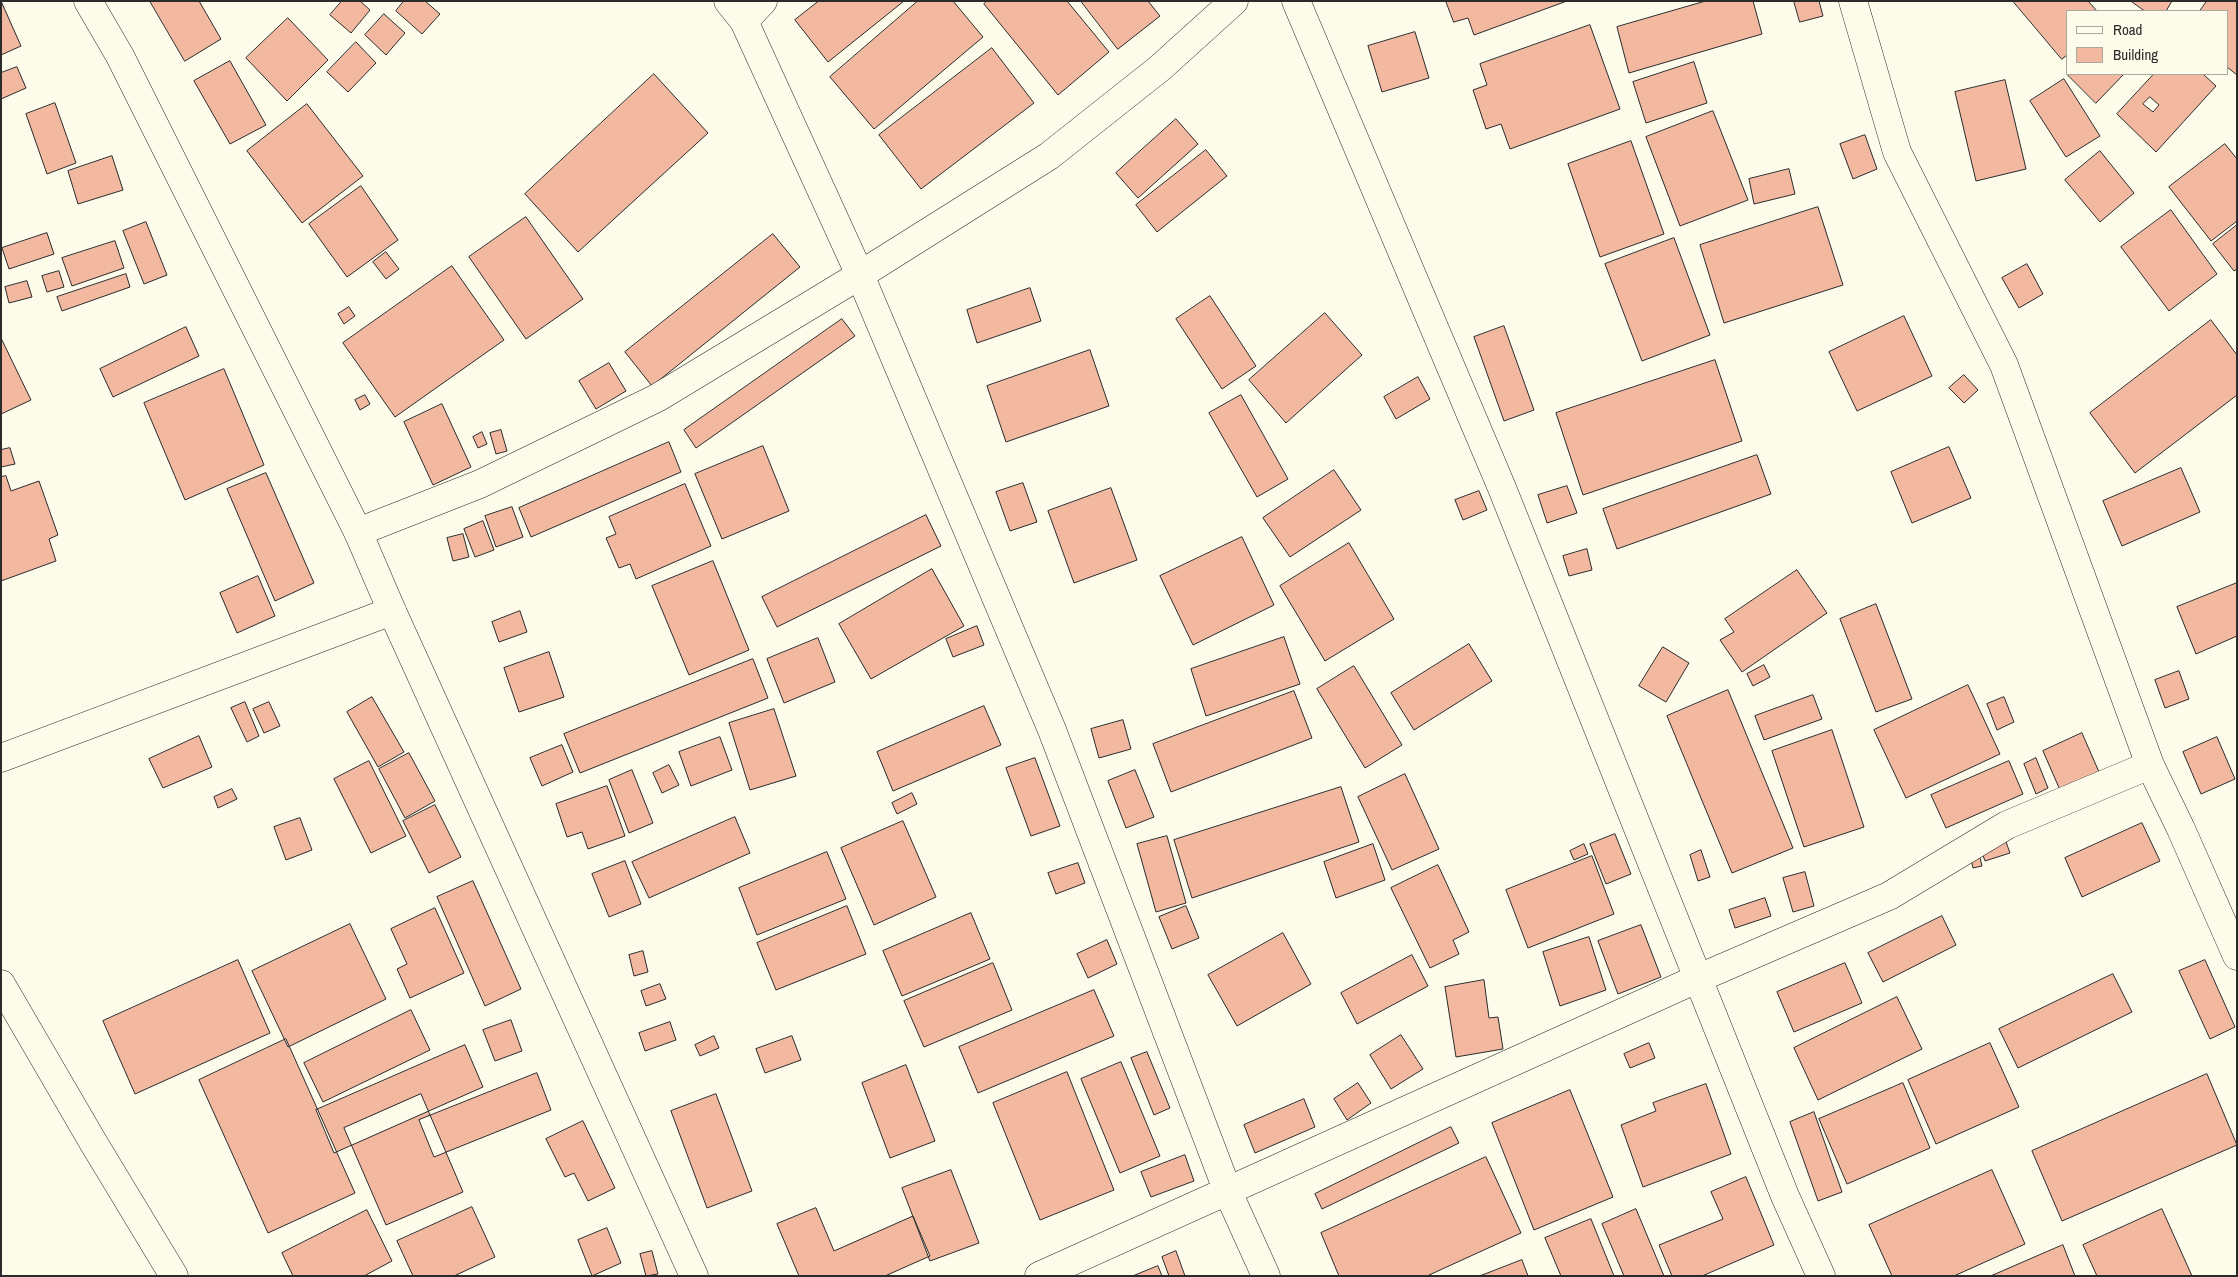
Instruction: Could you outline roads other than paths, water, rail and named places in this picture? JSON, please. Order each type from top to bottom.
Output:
[{"type":"street","points":[[88,1],[120,56],[358,532],[392,611],[694,1276]]},
{"type":"street","points":[[763,1],[736,11],[860,275],[1052,730],[1228,1192],[1266,1276]]},
{"type":"street","points":[[358,532],[480,484],[657,398],[860,275],[1049,156],[1160,68],[1234,1]]},
{"type":"street","points":[[1296,1],[1502,488],[1785,1196],[1821,1276]]},
{"type":"street","points":[[1854,1],[1897,152],[2004,365],[2150,765],[2181,829],[2237,956]]},
{"type":"street","points":[[1,758],[392,611]]},
{"type":"street","points":[[1039,1276],[1699,978],[1889,896],[2007,825],[2150,765]]},
{"type":"street","points":[[1,984],[174,1276]]}]
